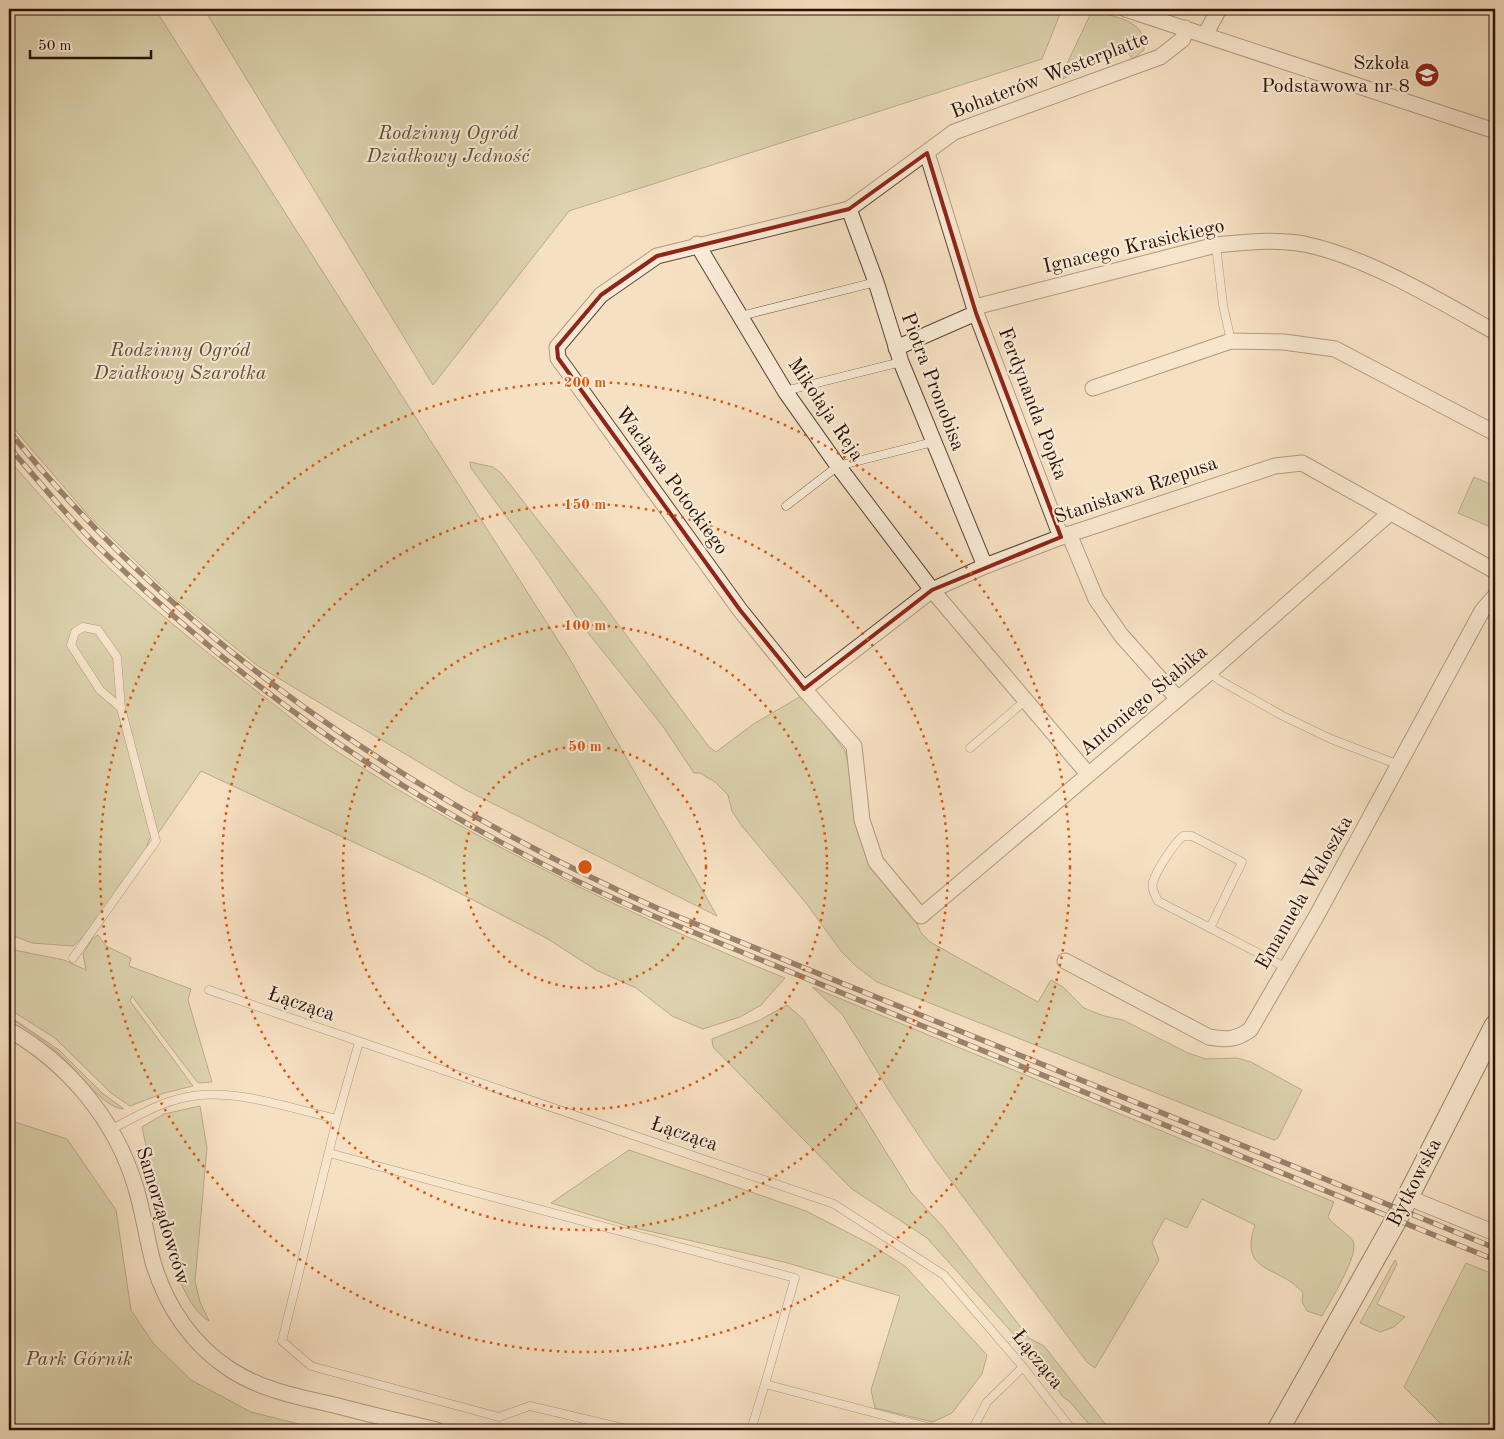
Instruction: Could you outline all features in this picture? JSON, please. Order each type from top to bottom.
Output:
[{"type":"street","name":"Bohaterów Westerplatte","points":[[1125,9],[1495,131]]},
{"type":"street","points":[[1205,35],[1219,9]]},
{"type":"street","name":"Bohaterów Westerplatte","points":[[849,209],[954,132],[1160,57],[1183,39],[1185,28]]},
{"type":"street","name":"Ferdynanda Popka","points":[[927,153],[976,310],[1065,535],[1096,599],[1121,635],[1178,699]]},
{"type":"street","name":"Wacława Potockiego","points":[[849,209],[697,244],[657,256],[601,295],[557,347],[558,358],[740,610],[804,689],[854,746],[862,820],[876,862],[922,916]]},
{"type":"street","name":"Piotra Pronobisa","points":[[849,209],[876,282],[901,362],[985,566]]},
{"type":"street","name":"Ignacego Krasickiego","points":[[896,348],[976,310],[1216,245],[1255,241],[1303,244],[1360,261],[1495,332]]},
{"type":"street","name":"Mikołaja Reja","points":[[697,244],[785,391],[838,466],[932,590],[1088,774]]},
{"type":"street","points":[[1093,388],[1232,341],[1284,342],[1335,349],[1495,433]]},
{"type":"street","name":"Stanisława Rzepusa","points":[[804,689],[932,590],[985,566],[1065,535],[1274,466],[1302,463],[1495,572]]},
{"type":"street","name":"Antoniego Stabika","points":[[922,916],[1210,672],[1390,514]]},
{"type":"street","name":"Emanuela Waloszka","points":[[1065,961],[1209,1036],[1228,1040],[1238,1038],[1250,1030],[1317,915],[1482,611],[1495,596]]},
{"type":"street","name":"Bytkowska","points":[[1278,1430],[1407,1197],[1495,1026]]},
{"type":"street","name":"Samorządowców","points":[[9,1030],[46,1055],[62,1069],[82,1091],[110,1130],[135,1183],[154,1263],[165,1295],[179,1318],[203,1348],[231,1369],[261,1385],[437,1430]]},
{"type":"street","points":[[1407,1197],[1495,1233]]},
{"type":"lane","points":[[1216,245],[1223,305],[1232,341]]},
{"type":"lane","points":[[741,316],[876,282]]},
{"type":"lane","points":[[785,391],[901,362]]},
{"type":"lane","points":[[786,506],[838,466],[933,442]]},
{"type":"lane","points":[[73,958],[156,841],[121,708],[117,656],[98,630],[83,627],[75,632],[70,644],[100,690],[121,708]]},
{"type":"lane","points":[[1210,672],[1219,680],[1281,715],[1331,739],[1399,765]]},
{"type":"lane","points":[[970,748],[1026,700]]},
{"type":"lane","points":[[1210,928],[1242,862],[1192,836],[1182,836],[1175,843],[1153,883],[1153,893],[1158,901],[1285,967]]},
{"type":"lane","name":"Łącząca","points":[[208,990],[834,1204],[944,1275],[1023,1367],[1072,1430]]},
{"type":"lane","points":[[359,1042],[328,1153],[282,1341],[311,1366],[499,1417],[530,1406],[631,1430]]},
{"type":"lane","points":[[110,1130],[164,1104],[187,1096],[212,1094],[249,1098],[337,1120]]},
{"type":"lane","points":[[328,1153],[794,1278],[751,1430]]},
{"type":"lane","points":[[972,1430],[987,1402],[1023,1367]]},
{"type":"lane","points":[[765,1384],[939,1430]]},
{"type":"highlighted area","points":[[927,153],[976,313],[1061,537],[932,590],[804,689],[740,610],[558,358],[557,347],[601,295],[657,256],[849,209]]},
{"type":"green space","name":"Rodzinny Ogród Działkowy Szarotka","points":[[9,9],[155,9],[568,656],[717,916],[464,789],[258,666],[174,598],[88,515],[9,423]]},
{"type":"green space","name":"Rodzinny Ogród Działkowy Jedność","points":[[204,9],[1062,9],[1042,59],[569,211],[433,385]]},
{"type":"green space","points":[[1092,11],[1120,18],[1135,26],[1141,32],[1144,40],[1144,50],[1133,59],[1124,49],[1072,69],[1074,74],[1062,79],[1061,76]]},
{"type":"green space","points":[[9,460],[75,534],[125,583],[210,655],[330,747],[448,819],[502,848],[670,929],[785,978],[761,1005],[740,1017],[703,1029],[672,1016],[636,988],[596,970],[548,939],[479,903],[426,876],[201,771],[159,832],[150,838],[145,851],[87,933],[73,946],[32,943],[9,934]]},
{"type":"green space","points":[[470,462],[493,467],[501,473],[595,593],[709,747],[716,752],[755,723],[803,695],[845,751],[875,867],[900,904],[916,921],[921,933],[930,942],[1038,1002],[1051,980],[1063,987],[1084,1008],[1104,1016],[1123,1020],[1188,1053],[1206,1059],[1237,1058],[1251,1062],[1302,1090],[1278,1138],[1274,1140],[877,982],[857,967],[841,951],[806,903],[742,826],[732,811],[728,795],[715,782],[700,773],[694,773],[662,725],[585,629],[471,468]]},
{"type":"green space","points":[[1474,477],[1495,486],[1495,529],[1458,513]]},
{"type":"green space","points":[[98,935],[106,946],[131,958],[129,966],[191,989],[188,1000],[212,1082],[198,1083],[132,996],[130,1001],[193,1086],[164,1093],[130,1106],[111,1093],[55,1038],[9,1009],[9,949],[64,960],[86,970],[83,954],[92,939]]},
{"type":"green space","points":[[812,987],[1334,1202],[1328,1217],[1351,1238],[1354,1247],[1348,1267],[1322,1316],[1307,1311],[1302,1302],[1303,1293],[1293,1284],[1256,1261],[1252,1253],[1251,1241],[1255,1225],[1202,1199],[1187,1228],[1165,1218],[1152,1242],[1159,1260],[1095,1368],[1087,1362],[934,1158],[893,1097],[842,1014]]},
{"type":"green space","points":[[787,1005],[803,1019],[911,1192],[944,1228],[1029,1338],[1044,1346],[1110,1430],[1094,1430],[1070,1402],[1063,1397],[1026,1348],[927,1238],[852,1189],[713,1047],[712,1039],[760,1020]]},
{"type":"green space","points":[[9,1016],[59,1050],[102,1093],[124,1109],[116,1107],[98,1095],[64,1058],[34,1034],[9,1018]]},
{"type":"green space","points":[[200,1106],[207,1148],[195,1281],[200,1302],[209,1321],[195,1308],[183,1288],[173,1262],[157,1202],[142,1127],[164,1114]]},
{"type":"green space","name":"Park Górnik","points":[[9,1120],[67,1139],[116,1210],[131,1310],[153,1343],[191,1380],[251,1412],[323,1430],[9,1430]]},
{"type":"green space","points":[[629,1150],[806,1211],[872,1245],[906,1267],[987,1355],[982,1374],[952,1413],[933,1422],[875,1408],[871,1390],[900,1296],[784,1262],[631,1227],[551,1203]]},
{"type":"green space","points":[[1395,1260],[1397,1264],[1377,1304],[1405,1317],[1394,1327],[1380,1332],[1360,1323]]},
{"type":"green space","points":[[1466,1263],[1495,1275],[1495,1430],[1447,1430],[1404,1387]]},
{"type":"railway","points":[[9,431],[76,508],[148,580],[225,646],[306,708],[390,765],[477,818],[567,866],[659,909],[1495,1248]]},
{"type":"railway","points":[[9,447],[81,529],[107,555],[168,611],[232,664],[297,714],[365,761],[435,805],[507,845],[580,883],[656,917],[1495,1260]]},
{"type":"place","name":"Szkoła Podstawowa nr 8","points":[[1427,75]]}]
